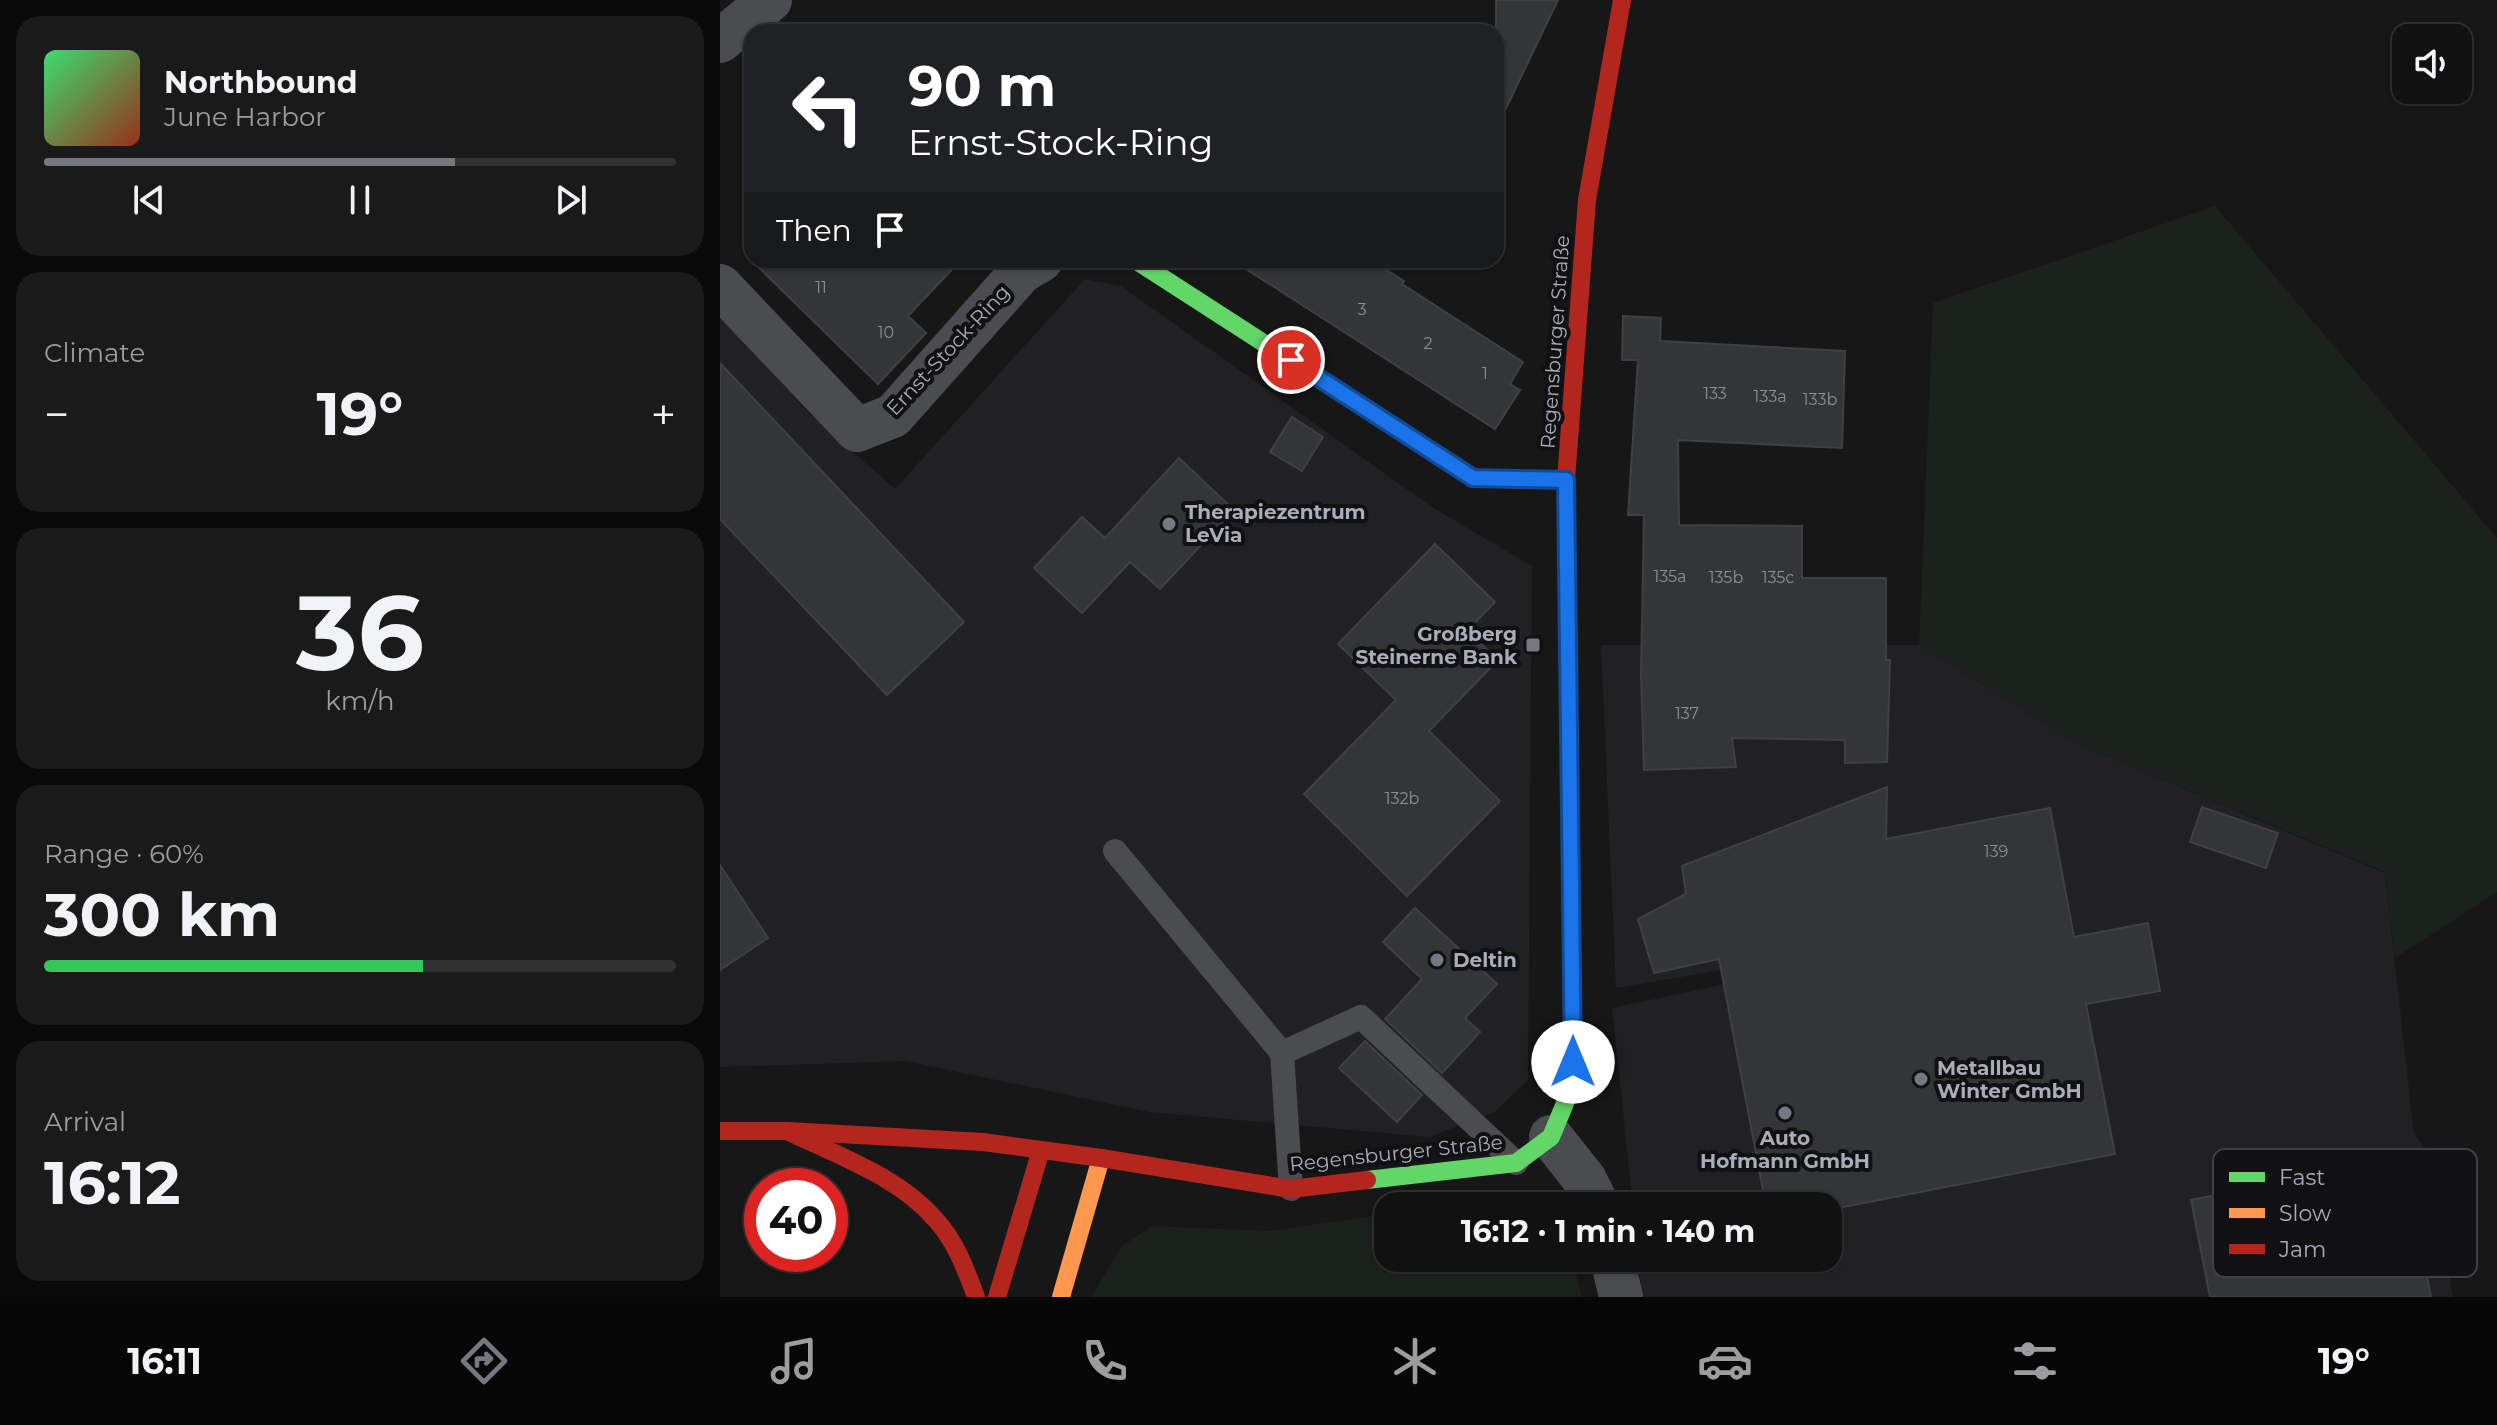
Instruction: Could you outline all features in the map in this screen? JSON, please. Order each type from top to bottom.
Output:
[{"type":"main road","name":"Regensburger Straße","points":[[720,1131],[787,1131],[983,1142],[1291,1189],[1516,1163],[1551,1137],[1573,1084],[1566,480],[1587,200],[1622,0]]},
{"type":"main road","points":[[1147,268],[1473,478],[1566,480]]},
{"type":"main road","points":[[787,1131],[899,1186],[937,1220],[962,1259],[976,1297]]},
{"type":"main road","points":[[997,1297],[1041,1150]]},
{"type":"main road","points":[[1061,1297],[1101,1158]]},
{"type":"street","points":[[720,41],[770,0]]},
{"type":"street","name":"Ernst-Stock-Ring","points":[[720,286],[857,430],[893,416],[1028,268]]},
{"type":"street","points":[[1551,1137],[1591,1192]]},
{"type":"street","points":[[1615,1272],[1621,1297]]},
{"type":"lane","points":[[1115,851],[1282,1053],[1291,1189]]},
{"type":"lane","points":[[1282,1053],[1361,1017],[1516,1163]]},
{"type":"shaded area","points":[[2215,206],[2497,538],[2497,892],[2395,958],[2385,872],[2078,744],[1919,645],[1933,303]]},
{"type":"shaded area","points":[[1085,279],[1121,286],[1432,507],[1532,566],[1528,1080],[1495,1112],[1429,1137],[1149,1112],[906,1061],[720,1067],[720,315],[807,411],[895,489]]},
{"type":"shaded area","points":[[1601,645],[1919,645],[2078,744],[2385,873],[2414,1134],[2426,1149],[2213,1149],[2213,1277],[2450,1277],[2453,1297],[1642,1297],[1639,1272],[1842,1272],[1842,1192],[1632,1192],[1612,1008],[2060,913],[1616,988]]},
{"type":"shaded area","points":[[1374,1216],[1374,1272],[1576,1272],[1582,1297],[1091,1297],[1122,1246],[1152,1226],[1269,1231]]},
{"type":"building","points":[[1496,0],[1558,0],[1504,112],[1504,24],[1496,24]]},
{"type":"building","points":[[759,268],[953,268],[908,316],[926,333],[878,384]]},
{"type":"building","points":[[1244,268],[1384,268],[1404,281],[1402,284],[1523,362],[1510,384],[1520,390],[1495,429]]},
{"type":"building","points":[[1623,316],[1661,318],[1660,341],[1845,351],[1842,448],[1678,440],[1679,525],[1802,526],[1802,578],[1886,578],[1886,660],[1890,660],[1887,762],[1845,763],[1845,740],[1732,738],[1736,767],[1644,770],[1641,674],[1644,515],[1628,515],[1638,360],[1622,360]]},
{"type":"building","points":[[720,363],[964,622],[887,695],[720,519]]},
{"type":"building","points":[[1292,417],[1323,437],[1302,471],[1270,452]]},
{"type":"building","name":"Therapiezentrum LeVia","points":[[1179,458],[1234,510],[1160,589],[1130,562],[1082,613],[1034,568],[1082,517],[1105,538]]},
{"type":"building","points":[[1435,544],[1495,602],[1467,631],[1498,660],[1429,731],[1500,801],[1407,896],[1304,794],[1396,700],[1338,644]]},
{"type":"building","points":[[1887,787],[1886,839],[2050,808],[2074,937],[2148,923],[2160,991],[2086,1004],[2115,1154],[1842,1207],[1842,1192],[1763,1192],[1719,959],[1654,973],[1638,919],[1686,894],[1682,866]]},
{"type":"building","points":[[2202,807],[2278,833],[2266,868],[2190,842]]},
{"type":"building","points":[[720,865],[768,938],[720,970]]},
{"type":"building","points":[[1415,908],[1497,984],[1465,1018],[1480,1032],[1442,1073],[1385,1019],[1422,979],[1383,942]]},
{"type":"building","points":[[1365,1041],[1422,1095],[1397,1122],[1339,1068]]},
{"type":"building","points":[[2213,1196],[2213,1277],[2427,1277],[2431,1297],[2210,1297],[2191,1200]]},
{"type":"traffic: fast","points":[[1147,268],[1473,478],[1566,480]]},
{"type":"traffic: fast","points":[[1367,1180],[1516,1163],[1551,1137],[1573,1084],[1568,651]]},
{"type":"traffic: slow","points":[[1061,1297],[1101,1158]]},
{"type":"traffic: jam","points":[[1568,651],[1566,480],[1587,200],[1622,0]]},
{"type":"traffic: jam","points":[[720,1131],[787,1131],[983,1142],[1291,1189],[1367,1180]]},
{"type":"traffic: jam","points":[[787,1131],[886,1179],[921,1205],[955,1247],[976,1297]]},
{"type":"traffic: jam","points":[[997,1297],[1041,1150]]},
{"type":"place","name":"Therapiezentrum LeVia","points":[[1169,524]]},
{"type":"place","name":"Großberg Steinerne Bank","points":[[1533,645]]},
{"type":"place","name":"Deltin","points":[[1437,960]]},
{"type":"place","name":"Metallbau Winter GmbH","points":[[1921,1079]]},
{"type":"place","name":"Auto Hofmann GmbH","points":[[1785,1113]]},
{"type":"route","points":[[1291,360],[1473,478],[1566,480],[1573,1062]]}]
